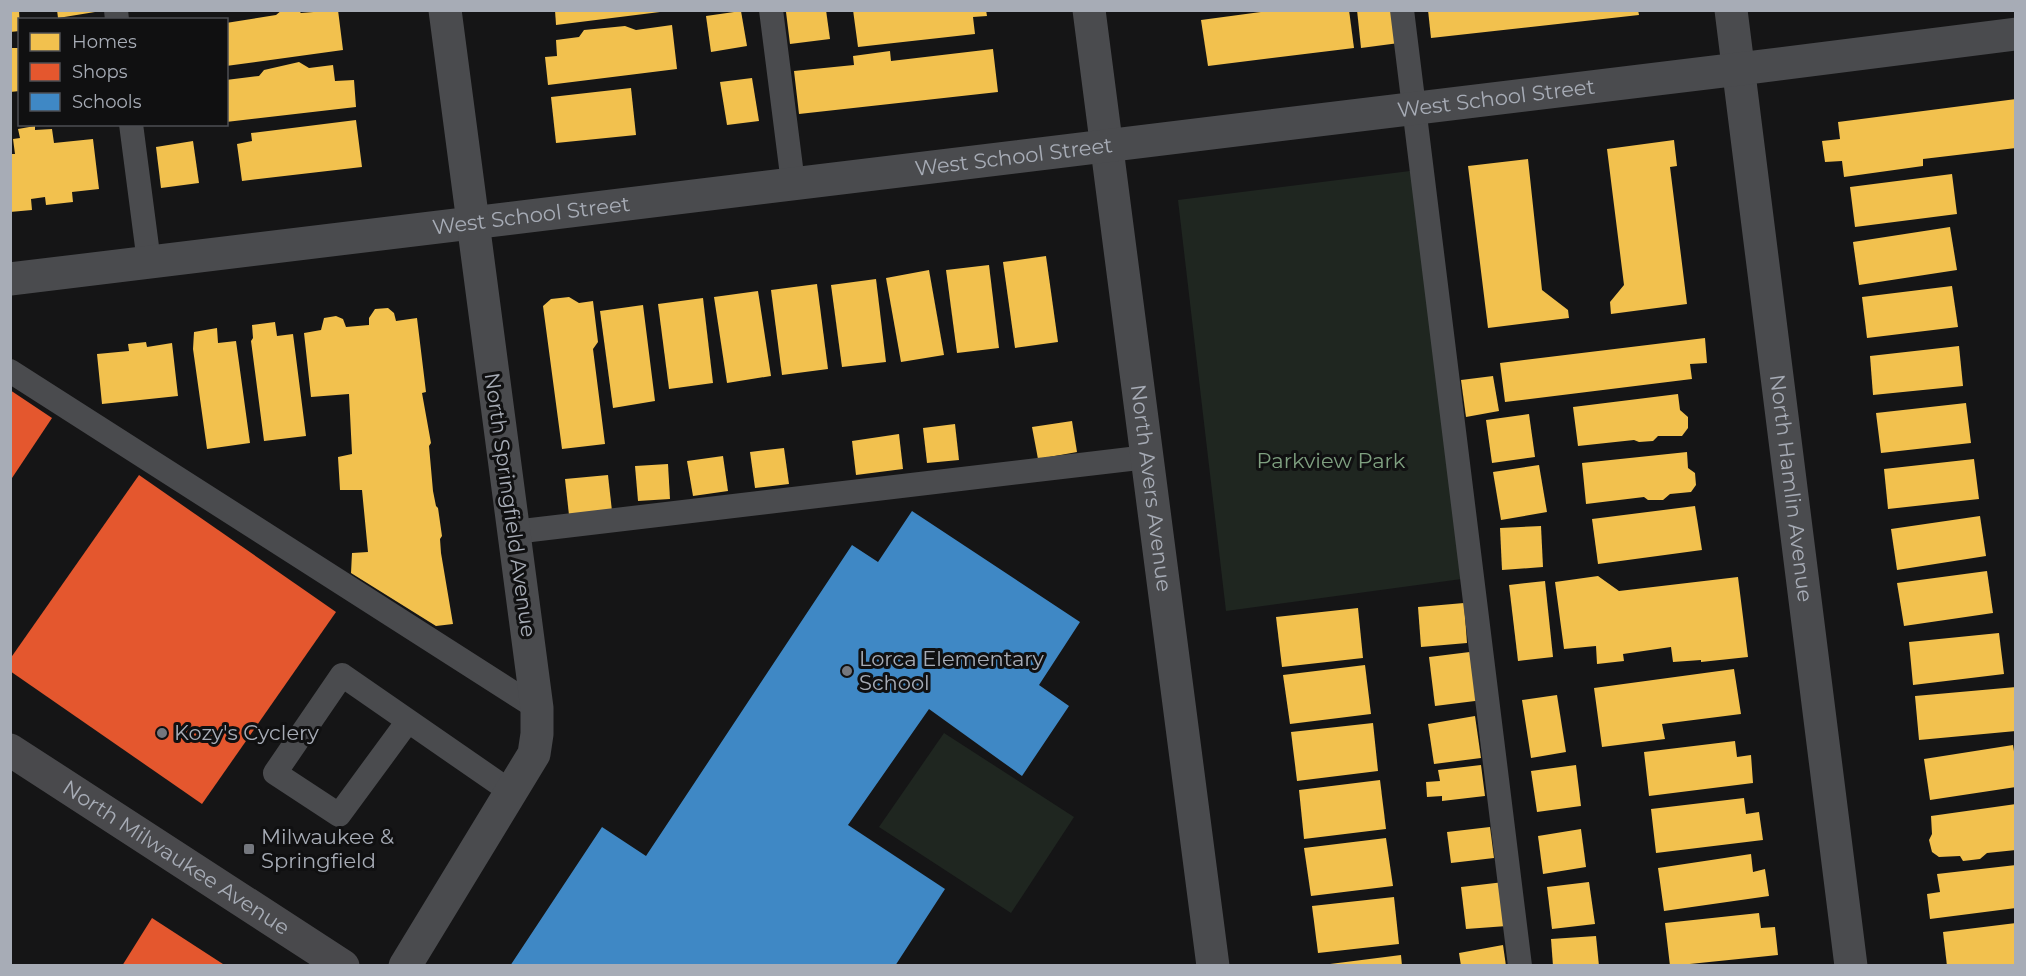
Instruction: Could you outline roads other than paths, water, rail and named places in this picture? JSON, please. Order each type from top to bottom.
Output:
[{"type":"main road","name":"North Milwaukee Avenue","points":[[10,750],[343,966]]},
{"type":"street","name":"North Springfield Avenue","points":[[405,966],[534,754],[537,734],[537,708],[445,10]]},
{"type":"street","name":"North Avers Avenue","points":[[1089,10],[1213,966]]},
{"type":"street","name":"North Hamlin Avenue","points":[[1731,10],[1851,966]]},
{"type":"street","name":"West School Street","points":[[10,279],[2016,34]]},
{"type":"lane","points":[[771,10],[793,183]]},
{"type":"lane","points":[[1402,10],[1520,966]]},
{"type":"lane","points":[[131,126],[149,262]]},
{"type":"lane","points":[[10,371],[537,708]]},
{"type":"lane","points":[[514,532],[1147,457]]},
{"type":"lane","points":[[408,721],[339,815],[275,773],[342,675],[511,792]]},
{"type":"place","name":"Lorca Elementary School","points":[[847,671]]},
{"type":"place","name":"Kozy's Cyclery","points":[[162,733]]},
{"type":"place","name":"Milwaukee & Springfield","points":[[249,849]]},
{"type":"park label","name":"Parkview Park","points":[[1331,461]]}]
